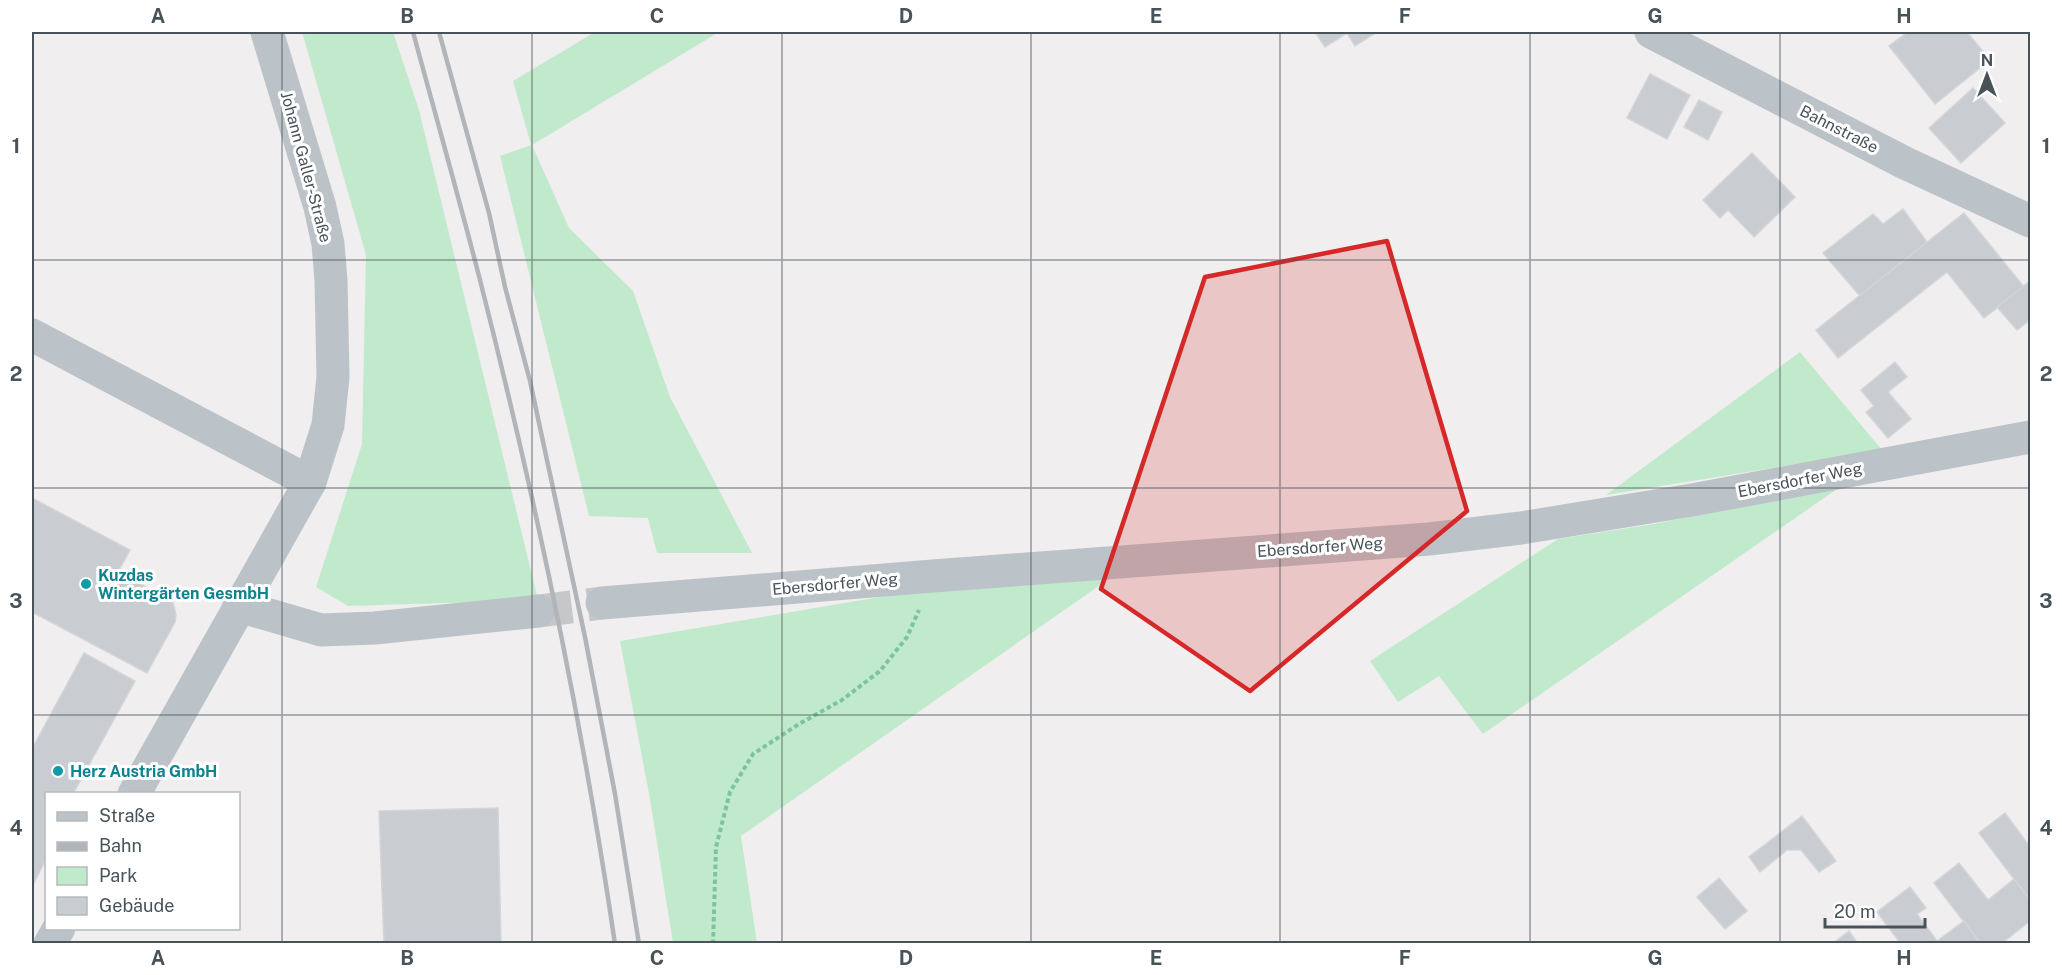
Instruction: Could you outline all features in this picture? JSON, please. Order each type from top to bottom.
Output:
[{"type":"street","name":"Johann Galler-Straße","points":[[135,792],[310,482],[328,425],[333,377],[332,280],[328,244],[320,207],[267,32]]},
{"type":"street","name":"Bahnstraße","points":[[1651,32],[1905,163],[2031,220]]},
{"type":"street","points":[[32,335],[310,482]]},
{"type":"street","name":"Ebersdorfer Weg","points":[[602,603],[1429,539],[1521,528],[1692,501],[2031,438]]},
{"type":"street","points":[[239,606],[321,630],[375,628],[539,611]]},
{"type":"street","points":[[50,944],[58,930]]},
{"type":"path","points":[[713,944],[716,847],[730,792],[753,754],[842,700],[880,671],[907,637],[933,576]]},
{"type":"highlighted area","points":[[1387,241],[1467,511],[1250,691],[1101,589],[1205,277]]},
{"type":"green space","points":[[302,32],[393,32],[419,110],[538,600],[348,606],[316,587],[362,444],[366,255]]},
{"type":"green space","points":[[595,32],[719,32],[532,145],[569,228],[633,291],[670,397],[752,553],[657,553],[648,518],[589,516],[500,156],[531,145],[513,81]]},
{"type":"green space","points":[[1800,352],[1882,450],[1606,495]]},
{"type":"green space","points":[[1840,487],[1483,734],[1439,676],[1398,702],[1370,661],[1558,539],[1654,524]]},
{"type":"green space","points":[[1116,574],[741,836],[757,943],[673,943],[650,799],[620,641],[886,596],[967,586]]},
{"type":"building","points":[[1315,32],[1377,32],[1355,46],[1347,33],[1325,47]]},
{"type":"building","points":[[1908,32],[1967,32],[1990,60],[1935,104],[1889,46]]},
{"type":"building","points":[[1650,74],[1690,95],[1667,139],[1627,118]]},
{"type":"building","points":[[1973,88],[2005,123],[1961,163],[1929,128]]},
{"type":"building","points":[[1699,100],[1722,112],[1708,140],[1684,127]]},
{"type":"building","points":[[1752,153],[1795,197],[1754,237],[1728,210],[1720,218],[1703,200]]},
{"type":"building","points":[[1903,209],[1927,242],[1860,296],[1823,253],[1873,214],[1883,224]]},
{"type":"building","points":[[1964,213],[2024,287],[1984,318],[1947,272],[1838,358],[1816,330]]},
{"type":"building","points":[[2030,281],[2030,320],[2017,330],[1997,307]]},
{"type":"building","points":[[1895,362],[1907,377],[1888,392],[1911,419],[1888,438],[1866,412],[1874,406],[1861,390]]},
{"type":"building","name":"Kuzdas Wintergärten GesmbH","points":[[32,498],[130,550],[118,572],[173,603],[175,622],[147,673],[32,612]]},
{"type":"building","name":"Herz Austria GmbH","points":[[84,653],[135,681],[74,792],[45,792],[45,861],[32,887],[32,749]]},
{"type":"building","points":[[498,808],[501,944],[384,944],[379,811]]},
{"type":"building","points":[[2005,813],[2030,847],[2030,900],[1979,833]]},
{"type":"building","points":[[1802,816],[1836,861],[1819,872],[1801,850],[1787,850],[1760,872],[1749,857]]},
{"type":"building","points":[[1959,863],[1988,900],[2014,879],[2030,900],[2030,921],[2001,944],[1981,944],[1934,883]]},
{"type":"building","points":[[1719,878],[1747,911],[1725,929],[1697,897]]},
{"type":"building","points":[[1910,887],[1926,908],[1917,914],[1937,941],[1964,921],[1981,944],[1901,944],[1877,912]]},
{"type":"building","points":[[1849,931],[1858,944],[1832,944]]},
{"type":"tunnel","points":[[539,611],[602,603]]},
{"type":"railway","points":[[413,32],[479,276],[538,525],[588,776],[615,944]]},
{"type":"railway","points":[[439,32],[489,213],[505,287],[530,381],[585,637],[615,794],[639,944]]},
{"type":"place","name":"Kuzdas Wintergärten GesmbH","points":[[86,584]]},
{"type":"place","name":"Herz Austria GmbH","points":[[58,771]]}]
